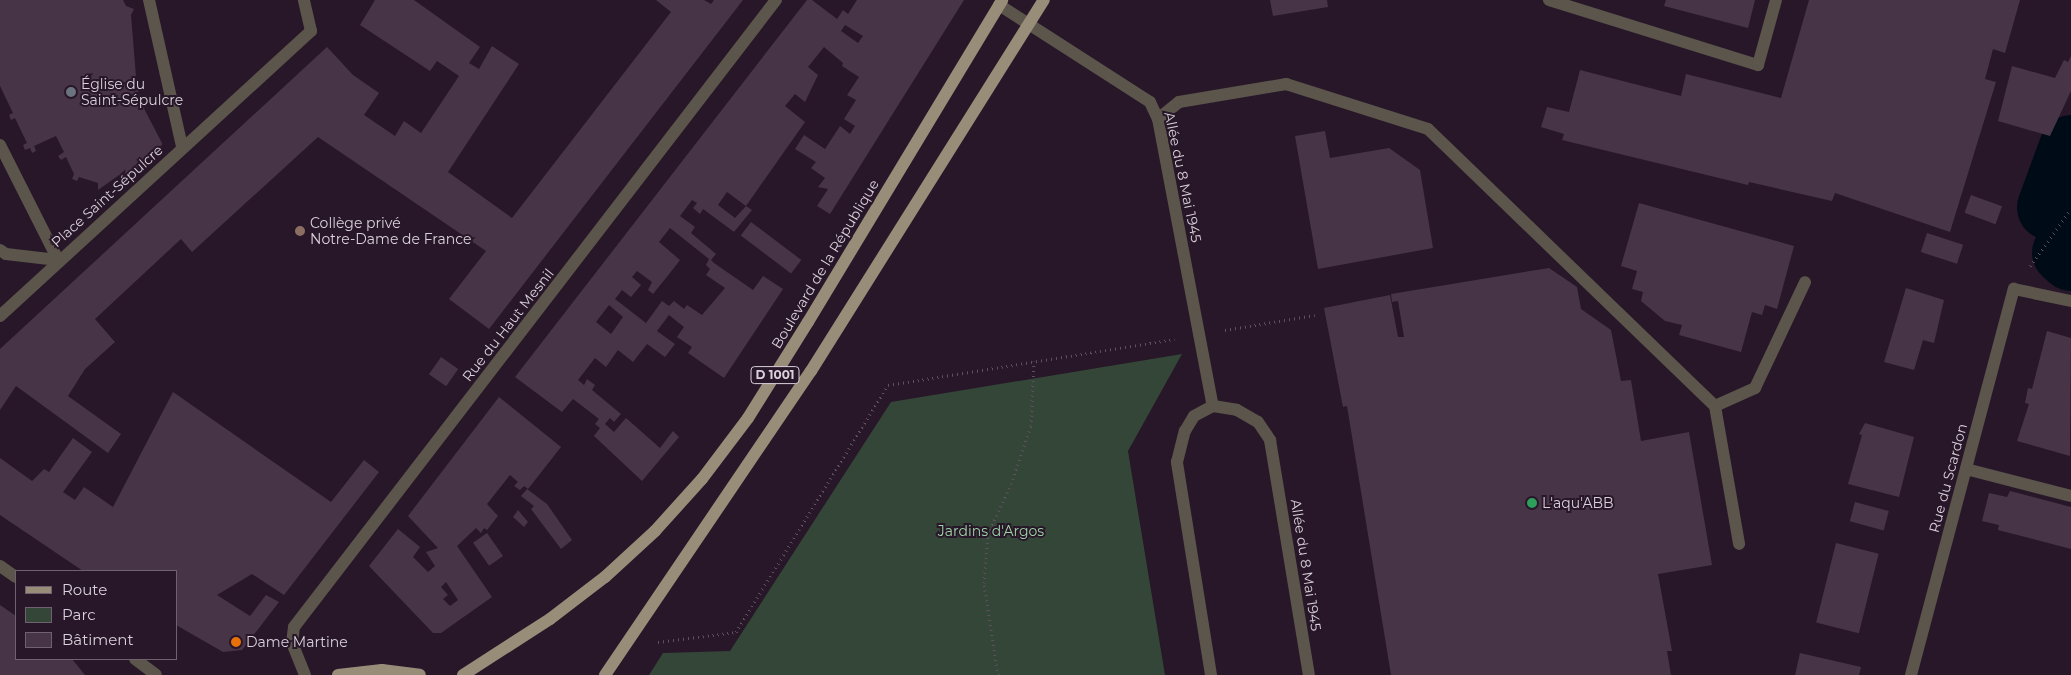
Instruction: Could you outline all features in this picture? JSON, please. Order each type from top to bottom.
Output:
[{"type":"main road","name":"D 1001","points":[[605,675],[811,371],[1029,27],[1044,0]]},
{"type":"main road","name":"Boulevard de la République","points":[[463,675],[550,618],[605,577],[655,531],[702,480],[778,370],[1000,3]]},
{"type":"main road","points":[[338,675],[382,670],[420,675]]},
{"type":"street","name":"Place Saint-Sépulcre","points":[[149,0],[182,147]]},
{"type":"street","name":"Place Saint-Sépulcre","points":[[0,145],[58,260],[311,31],[304,0]]},
{"type":"street","name":"Rue du Haut Mesnil","points":[[306,675],[292,643],[294,627],[776,0]]},
{"type":"street","points":[[1549,0],[1758,65],[1776,0]]},
{"type":"street","name":"Allée du 8 Mai 1945","points":[[1000,3],[1029,27],[1150,102],[1158,119],[1213,406],[1237,410],[1258,422],[1270,440],[1309,675]]},
{"type":"street","points":[[1158,119],[1179,102],[1213,98],[1286,84],[1428,129],[1716,406],[1739,544]]},
{"type":"street","points":[[0,250],[6,254],[58,260]]},
{"type":"street","points":[[0,316],[58,260]]},
{"type":"street","points":[[1716,406],[1755,388],[1805,282]]},
{"type":"street","points":[[2014,289],[2071,301]]},
{"type":"street","name":"Rue du Scardon","points":[[1911,675],[2014,289]]},
{"type":"street","points":[[1211,675],[1177,462],[1185,432],[1194,416],[1213,406]]},
{"type":"street","points":[[1966,469],[2071,496]]},
{"type":"street","points":[[0,566],[15,576]]},
{"type":"street","points":[[136,660],[154,673],[169,675]]},
{"type":"path","points":[[2014,289],[2071,209]]},
{"type":"path","points":[[653,642],[736,632],[888,385],[1315,315]]},
{"type":"path","points":[[998,675],[984,583],[988,534],[1011,484],[1031,426],[1034,361]]},
{"type":"green space","name":"Jardins d'Argos","points":[[1182,354],[1128,451],[1165,675],[649,675],[663,653],[730,651],[891,402]]},
{"type":"building","name":"Église du Saint-Sépulcre","points":[[0,0],[123,0],[126,6],[134,9],[131,15],[137,89],[141,96],[138,97],[163,145],[123,180],[119,175],[98,190],[98,183],[79,177],[77,181],[72,179],[74,174],[66,157],[61,160],[58,156],[64,152],[56,136],[34,146],[36,151],[32,153],[30,148],[25,150],[23,145],[27,143],[15,118],[11,120],[9,115],[13,113],[0,86]]},
{"type":"building","points":[[375,0],[414,0],[480,47],[469,63],[479,69],[492,46],[519,64],[448,172],[512,218],[671,12],[656,0],[704,0],[711,4],[714,0],[743,0],[489,329],[449,299],[486,251],[318,137],[192,252],[181,239],[95,319],[115,342],[85,369],[68,396],[121,434],[108,453],[16,386],[0,410],[0,349],[327,47],[353,75],[379,93],[364,115],[395,136],[404,121],[421,133],[459,76],[437,61],[430,71],[360,25]]},
{"type":"building","points":[[807,0],[812,0],[837,19],[843,10],[848,14],[857,0],[964,0],[830,214],[817,206],[828,189],[818,187],[825,178],[811,168],[816,162],[795,149],[804,135],[825,149],[840,126],[850,134],[855,126],[844,119],[856,100],[847,95],[859,77],[842,66],[843,63],[824,47],[808,67],[818,75],[805,102],[795,94],[785,106],[805,122],[746,206],[752,210],[734,232],[703,209],[700,214],[693,208],[697,203],[692,200],[680,216],[695,227],[691,233],[716,254],[711,260],[714,263],[753,290],[763,276],[783,289],[724,378],[688,353],[692,347],[677,337],[684,327],[669,315],[657,331],[675,344],[665,357],[647,344],[633,362],[618,350],[606,367],[595,358],[578,380],[584,385],[587,379],[595,385],[592,390],[621,414],[614,422],[610,418],[605,424],[614,432],[626,418],[660,448],[673,431],[679,437],[642,481],[594,436],[600,428],[595,424],[599,419],[573,399],[562,412],[515,377]],"holes":[[[845,25],[863,36],[858,43],[841,31]],[[727,192],[746,206],[735,218],[718,205]],[[670,228],[709,259],[706,265],[710,269],[706,275],[725,288],[702,315],[687,305],[684,309],[674,301],[669,306],[662,301],[646,323],[615,299],[622,290],[631,297],[641,285],[632,277],[637,271],[652,282],[648,290],[653,294],[670,273],[680,260],[659,242]],[[609,305],[623,317],[611,334],[596,322]]]},
{"type":"building","points":[[1270,0],[1327,0],[1328,7],[1273,16]]},
{"type":"building","points":[[1666,0],[1755,0],[1748,28],[1664,6]]},
{"type":"building","points":[[1809,0],[2020,0],[2005,53],[1993,49],[1985,79],[1996,82],[1950,232],[1835,193],[1832,201],[1749,182],[1748,185],[1562,140],[1564,134],[1541,127],[1547,107],[1569,112],[1580,70],[1681,96],[1686,74],[1781,98]]},
{"type":"building","points":[[2071,56],[2071,91],[2050,136],[1998,121],[2012,66],[2055,78],[2064,60],[2068,62]]},
{"type":"building","points":[[1325,131],[1330,158],[1389,148],[1420,170],[1433,248],[1318,269],[1295,136]]},
{"type":"building","points":[[1971,195],[2002,206],[1996,224],[1965,213]]},
{"type":"building","points":[[1639,203],[1794,246],[1777,309],[1765,305],[1762,315],[1752,312],[1741,352],[1679,335],[1682,325],[1665,321],[1641,301],[1643,292],[1632,289],[1637,271],[1621,266]]},
{"type":"building","points":[[751,222],[801,260],[791,273],[741,236]]},
{"type":"building","points":[[1927,233],[1963,245],[1957,264],[1921,252]]},
{"type":"building","name":"L'aqu'ABB","points":[[1549,268],[1577,287],[1581,309],[1611,330],[1621,381],[1631,380],[1641,441],[1689,432],[1712,565],[1658,574],[1672,651],[1667,651],[1671,675],[1391,675],[1347,406],[1343,407],[1324,308],[1390,295],[1398,337],[1404,337],[1398,301],[1392,302],[1391,294]]},
{"type":"building","points":[[1906,288],[1944,300],[1934,343],[1923,340],[1914,370],[1884,362]]},
{"type":"building","points":[[2047,331],[2071,338],[2070,456],[2017,441],[2029,404],[2025,403],[2028,388],[2032,389]]},
{"type":"building","points":[[441,357],[458,369],[446,386],[429,374]]},
{"type":"building","points":[[173,392],[331,502],[364,460],[379,472],[284,595],[252,574],[217,595],[250,616],[266,595],[279,602],[242,650],[223,652],[178,626],[178,570],[82,570],[0,515],[0,458],[32,481],[44,469],[49,472],[73,438],[92,452],[63,492],[75,500],[84,487],[113,507]]},
{"type":"building","points":[[499,397],[561,447],[528,489],[524,486],[520,490],[514,486],[518,482],[510,475],[487,504],[498,516],[487,530],[484,528],[481,533],[476,528],[457,546],[492,597],[441,633],[433,633],[369,566],[398,529],[420,547],[413,557],[428,572],[435,566],[426,552],[438,548],[408,516]],"holes":[[[446,582],[458,600],[450,606],[443,599],[448,595],[441,587]]]},
{"type":"building","points":[[1865,423],[1914,437],[1899,497],[1848,484],[1862,435],[1859,434]]},
{"type":"building","points":[[527,489],[547,504],[572,540],[561,549],[531,509],[534,506],[521,496]]},
{"type":"building","points":[[2010,491],[2071,507],[2071,549],[1998,530],[1999,525],[1982,521],[1989,493],[2007,497]]},
{"type":"building","points":[[1855,502],[1889,511],[1884,530],[1850,521]]},
{"type":"building","points":[[518,510],[528,522],[524,527],[513,517]]},
{"type":"building","points":[[487,533],[503,556],[489,566],[473,543]]},
{"type":"building","points":[[1836,543],[1879,554],[1859,633],[1816,623]]},
{"type":"building","points":[[0,605],[15,615],[15,660],[73,660],[85,675],[0,675]]},
{"type":"building","points":[[1800,653],[1861,667],[1859,675],[1795,675]]},
{"type":"waterway","points":[[2049,207],[2071,147]]},
{"type":"waterway","points":[[2064,252],[2071,258]]},
{"type":"place","name":"Église du Saint-Sépulcre","points":[[71,92]]},
{"type":"place","name":"Collège privé Notre-Dame de France","points":[[300,231]]},
{"type":"place","name":"L'aqu'ABB","points":[[1532,503]]},
{"type":"place","name":"Dame Martine","points":[[236,642]]}]
